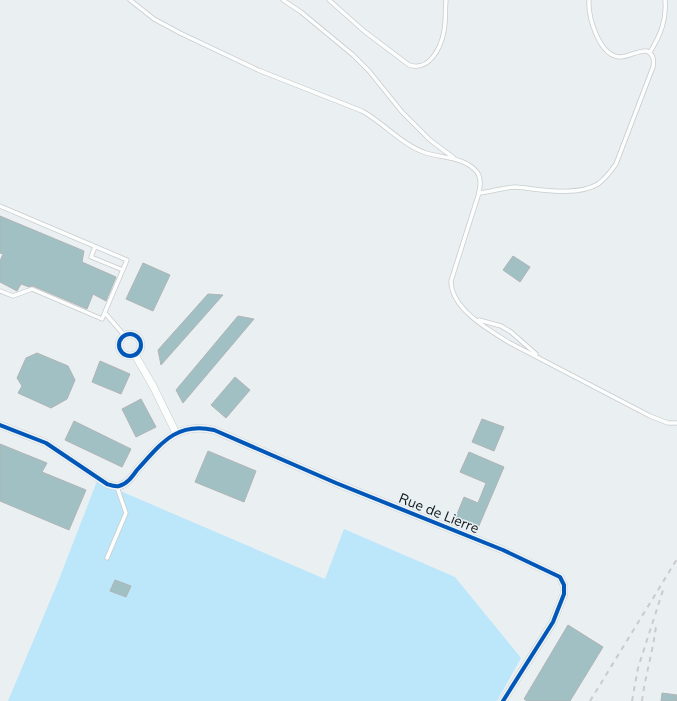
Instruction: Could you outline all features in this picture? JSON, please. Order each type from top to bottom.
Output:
[{"type":"street","points":[[133,334],[141,342],[140,350],[135,356],[124,356],[119,350],[118,343],[124,335],[133,334]]},
{"type":"street","points":[[0,425],[46,443],[107,484],[117,486],[126,483],[162,444],[176,432],[153,386],[135,356]]},
{"type":"street","name":"Rue de Lierre","points":[[176,432],[202,427],[214,430],[328,480],[503,550],[560,577],[564,585],[564,594],[553,622],[503,701]]},
{"type":"lane","points":[[130,0],[170,28],[258,70],[362,111],[415,148],[426,153],[455,159],[472,167],[477,172],[479,178],[479,193],[451,281],[451,289],[462,308],[491,331],[570,375],[650,416],[668,423],[677,423]]},
{"type":"lane","points":[[283,0],[301,12],[354,55],[370,71],[402,112],[424,134],[455,159]]},
{"type":"lane","points":[[328,0],[364,31],[409,65],[415,67],[428,62],[436,54],[444,31],[446,0]]},
{"type":"lane","points":[[479,193],[514,187],[545,190],[580,190],[598,184],[616,164],[653,68],[654,58],[650,52],[644,51],[617,57],[608,52],[602,46],[596,34],[590,15],[589,0]]},
{"type":"lane","points":[[650,52],[662,30],[665,14],[665,0]]},
{"type":"lane","points":[[0,206],[127,260],[102,319],[32,289],[13,296],[0,290]]},
{"type":"lane","points":[[95,247],[91,256],[123,270]]},
{"type":"lane","points":[[104,313],[124,335]]},
{"type":"lane","points":[[476,319],[501,326],[511,332],[540,358]]},
{"type":"lane","points":[[107,558],[126,513],[117,486]]},
{"type":"shaded area","points":[[97,481],[325,579],[344,529],[455,577],[521,658],[497,701],[8,701],[58,582]]},
{"type":"building","points":[[0,216],[84,251],[82,262],[116,277],[106,301],[93,294],[87,309],[33,286],[29,287],[21,284],[17,291],[0,282],[0,261],[3,254],[0,253]]},
{"type":"building","points":[[513,256],[530,267],[520,282],[503,270]]},
{"type":"building","points":[[143,263],[170,275],[153,311],[126,299]]},
{"type":"building","points":[[208,294],[223,295],[161,365],[158,350]]},
{"type":"building","points":[[238,316],[254,319],[183,403],[176,390]]},
{"type":"building","points":[[37,353],[68,366],[75,380],[67,399],[51,408],[18,393],[22,386],[17,378],[26,358]]},
{"type":"building","points":[[100,361],[130,374],[121,394],[92,382]]},
{"type":"building","points":[[235,377],[250,390],[226,418],[211,405]]},
{"type":"building","points":[[141,399],[156,427],[136,437],[122,409]]},
{"type":"building","points":[[482,419],[504,427],[494,451],[472,442]]},
{"type":"building","points":[[74,421],[131,449],[122,467],[65,440]]},
{"type":"building","points":[[0,444],[47,463],[42,472],[86,490],[69,530],[0,501]]},
{"type":"building","points":[[208,451],[256,471],[244,502],[195,482]]},
{"type":"building","points":[[469,452],[504,467],[478,528],[455,519],[464,497],[478,503],[486,483],[460,472]]},
{"type":"building","points":[[115,580],[131,586],[126,597],[110,591]]},
{"type":"building","points":[[568,625],[603,647],[570,701],[527,701],[524,699]]},
{"type":"building","points":[[662,693],[677,695],[677,701],[661,701]]},
{"type":"railway","points":[[590,701],[677,559]]},
{"type":"railway","points":[[632,701],[638,668],[664,587]]},
{"type":"railway","points":[[642,701],[656,626]]},
{"type":"cycle path","points":[[126,334],[134,334],[141,341],[141,345],[141,349],[134,356],[126,356],[119,349],[119,341],[126,334]]},
{"type":"cycle path","points":[[0,425],[46,443],[107,484],[113,486],[119,486],[127,482],[161,444],[179,432],[201,428],[214,430],[336,483],[503,550],[560,577],[564,585],[564,594],[553,622],[503,701]]}]
